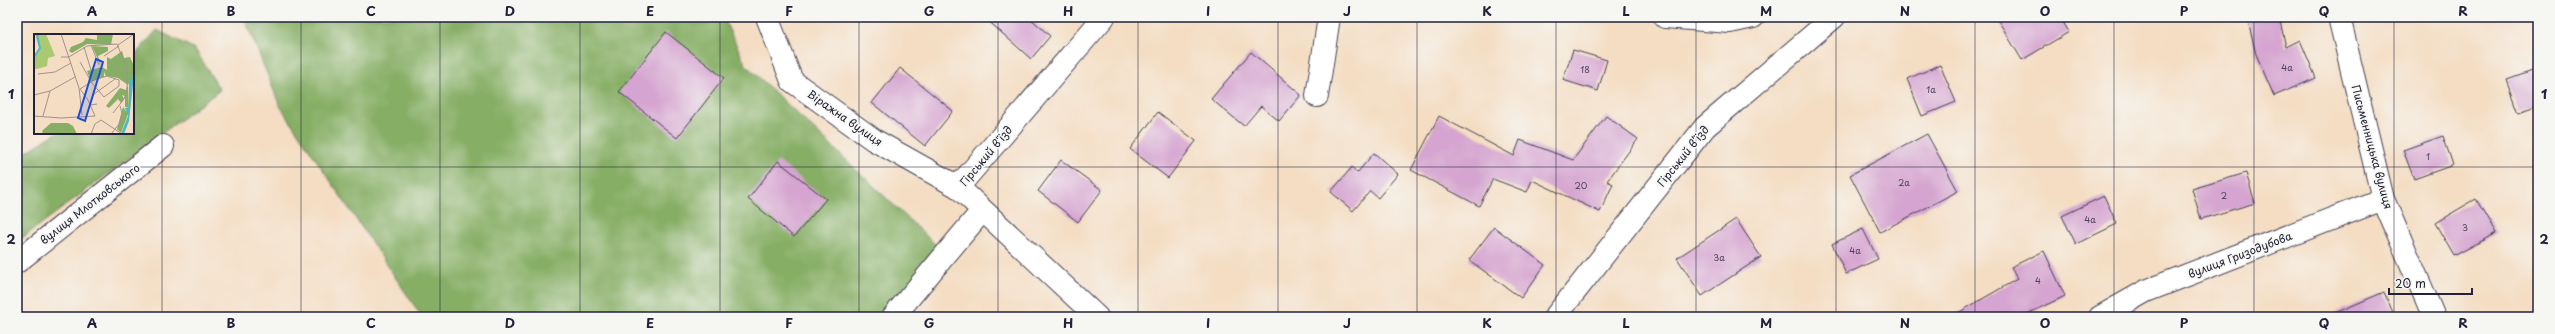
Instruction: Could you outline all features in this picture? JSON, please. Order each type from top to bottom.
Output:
[{"type":"street","name":"Віражна вулиця","points":[[767,17],[792,81],[874,140],[958,187]]},
{"type":"street","name":"Гірський в'їзд","points":[[1097,317],[958,187],[1104,17]]},
{"type":"street","points":[[1317,96],[1329,17]]},
{"type":"street","points":[[1665,17],[1730,22],[1753,17]]},
{"type":"street","name":"Гірський в’їзд","points":[[1555,317],[1705,127],[1834,17]]},
{"type":"street","name":"Письменницька вулиця","points":[[2339,17],[2383,199],[2434,317]]},
{"type":"street","name":"вулиця Млотковського","points":[[17,262],[163,146]]},
{"type":"street","name":"вулиця Гризодубова","points":[[2100,317],[2146,291],[2383,199]]},
{"type":"street","points":[[893,317],[982,211]]},
{"type":"green space","points":[[244,17],[723,17],[746,65],[938,247],[886,317],[422,317],[280,106]]},
{"type":"green space","points":[[157,30],[195,49],[220,90],[17,242],[17,158],[54,134],[134,134],[134,56]]},
{"type":"building","points":[[984,17],[1029,17],[1050,36],[1031,59]]},
{"type":"building","points":[[1996,17],[2060,17],[2069,32],[2022,60]]},
{"type":"building","points":[[2247,17],[2279,17],[2286,47],[2300,40],[2316,78],[2274,96],[2256,54]]},
{"type":"building","points":[[666,32],[724,78],[677,138],[619,92]]},
{"type":"building","points":[[1573,50],[1607,60],[1598,91],[1563,80]]},
{"type":"building","points":[[1251,52],[1301,95],[1279,121],[1261,106],[1244,126],[1211,99]]},
{"type":"building","points":[[1940,65],[1956,102],[1922,116],[1907,79]]},
{"type":"building","points":[[900,68],[953,111],[925,146],[872,103]]},
{"type":"building","points":[[2538,69],[2538,106],[2519,113],[2507,80]]},
{"type":"building","points":[[1158,112],[1196,141],[1168,178],[1130,149]]},
{"type":"building","points":[[1439,116],[1514,156],[1520,140],[1573,160],[1606,116],[1638,139],[1607,181],[1613,184],[1600,212],[1532,180],[1527,192],[1493,179],[1479,206],[1411,170]]},
{"type":"building","points":[[1927,134],[1958,191],[1880,232],[1850,175]]},
{"type":"building","points":[[2443,136],[2453,165],[2414,179],[2403,150]]},
{"type":"building","points":[[1374,153],[1398,174],[1378,198],[1370,191],[1353,211],[1331,192],[1352,167],[1357,173]]},
{"type":"building","points":[[1061,160],[1102,190],[1078,222],[1038,191]]},
{"type":"building","points":[[778,161],[826,199],[794,237],[748,199]]},
{"type":"building","points":[[2246,173],[2255,203],[2201,219],[2192,189]]},
{"type":"building","points":[[2104,196],[2117,224],[2076,244],[2062,216]]},
{"type":"building","points":[[2476,199],[2496,233],[2454,256],[2435,223]]},
{"type":"building","points":[[1736,219],[1761,257],[1702,296],[1677,258]]},
{"type":"building","points":[[1494,227],[1545,265],[1521,298],[1469,260]]},
{"type":"building","points":[[1863,229],[1878,259],[1846,274],[1832,244]]},
{"type":"building","points":[[2044,251],[2065,296],[2021,317],[1951,317],[2017,279],[2011,267]]},
{"type":"building","points":[[2384,292],[2395,317],[2326,317]]}]
